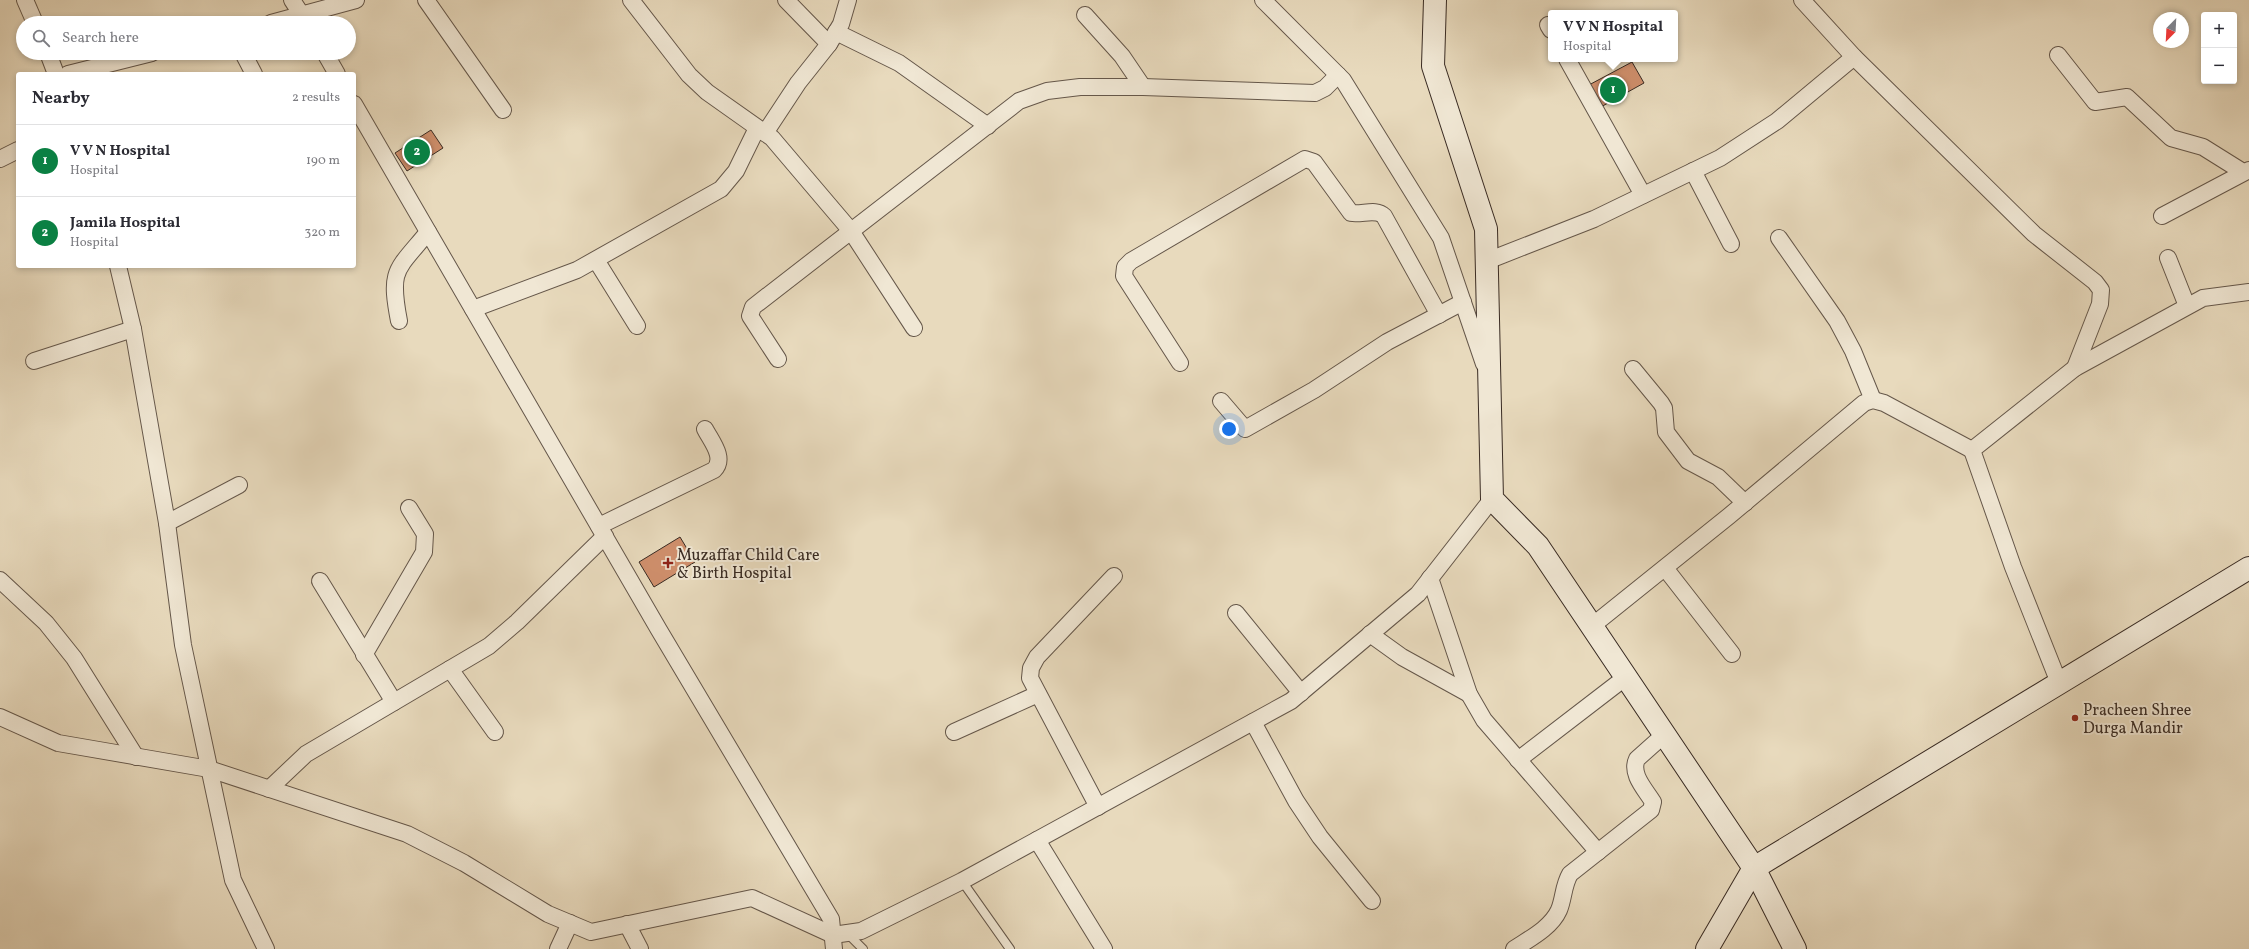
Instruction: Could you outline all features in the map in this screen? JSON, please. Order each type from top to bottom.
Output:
[{"type":"street","points":[[25,0],[32,16]]},
{"type":"street","points":[[292,0],[303,16]]},
{"type":"street","points":[[313,16],[356,0]]},
{"type":"street","points":[[426,0],[503,110]]},
{"type":"street","points":[[631,0],[689,75],[707,92],[772,138],[851,231],[914,328]]},
{"type":"street","points":[[786,0],[833,38],[899,63],[988,126]]},
{"type":"street","points":[[473,309],[577,270],[721,189],[736,171],[761,130],[833,38],[841,24],[848,0]]},
{"type":"street","points":[[1263,0],[1343,80],[1442,238],[1489,379]]},
{"type":"street","points":[[0,717],[58,743],[210,769],[407,834],[464,863],[548,914],[591,932],[752,898],[838,939],[861,931],[962,881],[1291,701],[1418,594],[1492,499],[1486,229],[1433,66],[1435,0]]},
{"type":"street","points":[[1802,0],[1854,57],[2034,234],[2096,282],[2101,290],[2100,304],[2075,368]]},
{"type":"street","points":[[1085,15],[1122,56],[1143,87]]},
{"type":"street","points":[[2058,55],[2095,102],[2126,97],[2170,138],[2203,147],[2246,171]]},
{"type":"street","points":[[1487,261],[1594,219],[1720,158],[1777,121],[1854,57]]},
{"type":"street","points":[[51,60],[55,72]]},
{"type":"street","points":[[76,72],[124,60]]},
{"type":"street","points":[[247,60],[253,72]]},
{"type":"street","points":[[329,60],[336,72]]},
{"type":"street","points":[[1569,62],[1643,195]]},
{"type":"street","points":[[778,359],[750,316],[750,312],[753,307],[1019,101],[1047,91],[1080,87],[1143,87],[1315,93],[1325,88],[1338,75]]},
{"type":"street","points":[[356,107],[602,531],[831,919],[838,939]]},
{"type":"street","points":[[0,158],[16,151]]},
{"type":"street","points":[[1180,363],[1124,276],[1125,266],[1131,261],[1305,159],[1314,162],[1352,213],[1359,215],[1375,212],[1384,216],[1439,315]]},
{"type":"street","points":[[1693,171],[1731,244]]},
{"type":"street","points":[[2162,216],[2246,171]]},
{"type":"street","points":[[399,321],[393,292],[394,278],[398,268],[428,232]]},
{"type":"street","points":[[1779,238],[1837,321],[1853,351],[1873,400]]},
{"type":"street","points":[[2168,258],[2187,306]]},
{"type":"street","points":[[596,260],[637,326]]},
{"type":"street","points":[[118,268],[133,329],[167,522],[183,645],[233,880],[266,949]]},
{"type":"street","points":[[1972,450],[2075,368],[2203,298],[2249,292]]},
{"type":"street","points":[[1221,400],[1245,429],[1314,390],[1387,342],[1463,302]]},
{"type":"street","points":[[34,361],[133,329]]},
{"type":"street","points":[[1633,369],[1664,408],[1666,432],[1688,461],[1718,477],[1744,503]]},
{"type":"street","points":[[1592,626],[1665,568],[1864,403],[1873,400],[1884,403],[1972,450],[2013,567],[2059,683]]},
{"type":"street","points":[[269,789],[306,754],[489,646],[517,622],[602,531],[714,470],[719,465],[720,458],[705,429]]},
{"type":"street","points":[[167,522],[238,485]]},
{"type":"street","points":[[1492,499],[1538,546],[1665,734],[1754,868],[1795,949]]},
{"type":"street","points":[[364,655],[424,552],[424,534],[409,508]]},
{"type":"street","points":[[1665,568],[1732,654]]},
{"type":"street","points":[[1707,949],[1754,868],[2249,568]]},
{"type":"street","points":[[1098,807],[1030,678],[1031,668],[1037,657],[1114,576]]},
{"type":"street","points":[[1430,578],[1469,694],[1484,720],[1598,852]]},
{"type":"street","points":[[0,580],[46,623],[74,658],[136,757]]},
{"type":"street","points":[[320,581],[394,702]]},
{"type":"street","points":[[1236,613],[1301,693]]},
{"type":"street","points":[[1370,634],[1408,660],[1469,694]]},
{"type":"street","points":[[450,669],[494,732]]},
{"type":"street","points":[[1518,760],[1626,677]]},
{"type":"street","points":[[954,732],[1038,694]]},
{"type":"street","points":[[1253,722],[1296,801],[1316,831],[1372,901]]},
{"type":"street","points":[[1514,949],[1551,921],[1559,910],[1564,884],[1570,874],[1651,810],[1653,802],[1635,774],[1634,768],[1637,759],[1665,734]]},
{"type":"street","points":[[1037,840],[1104,949]]},
{"type":"street","points":[[558,949],[570,923]]},
{"type":"street","points":[[627,924],[640,949]]},
{"type":"lane","points":[[962,881],[1010,949]]},
{"type":"lane","points":[[838,939],[862,949]]},
{"type":"building","points":[[1632,62],[1644,83],[1599,108],[1587,86]]},
{"type":"building","points":[[431,130],[443,148],[407,171],[395,153]]},
{"type":"building","points":[[680,537],[695,562],[654,587],[639,562]]},
{"type":"place","name":"V V N Hospital","points":[[1613,90]]},
{"type":"place","name":"Jamila Hospital","points":[[417,152]]},
{"type":"place","name":"Muzaffar Child Care & Birth Hospital","points":[[668,563]]},
{"type":"place","name":"Pracheen Shree Durga Mandir","points":[[2075,718]]}]
